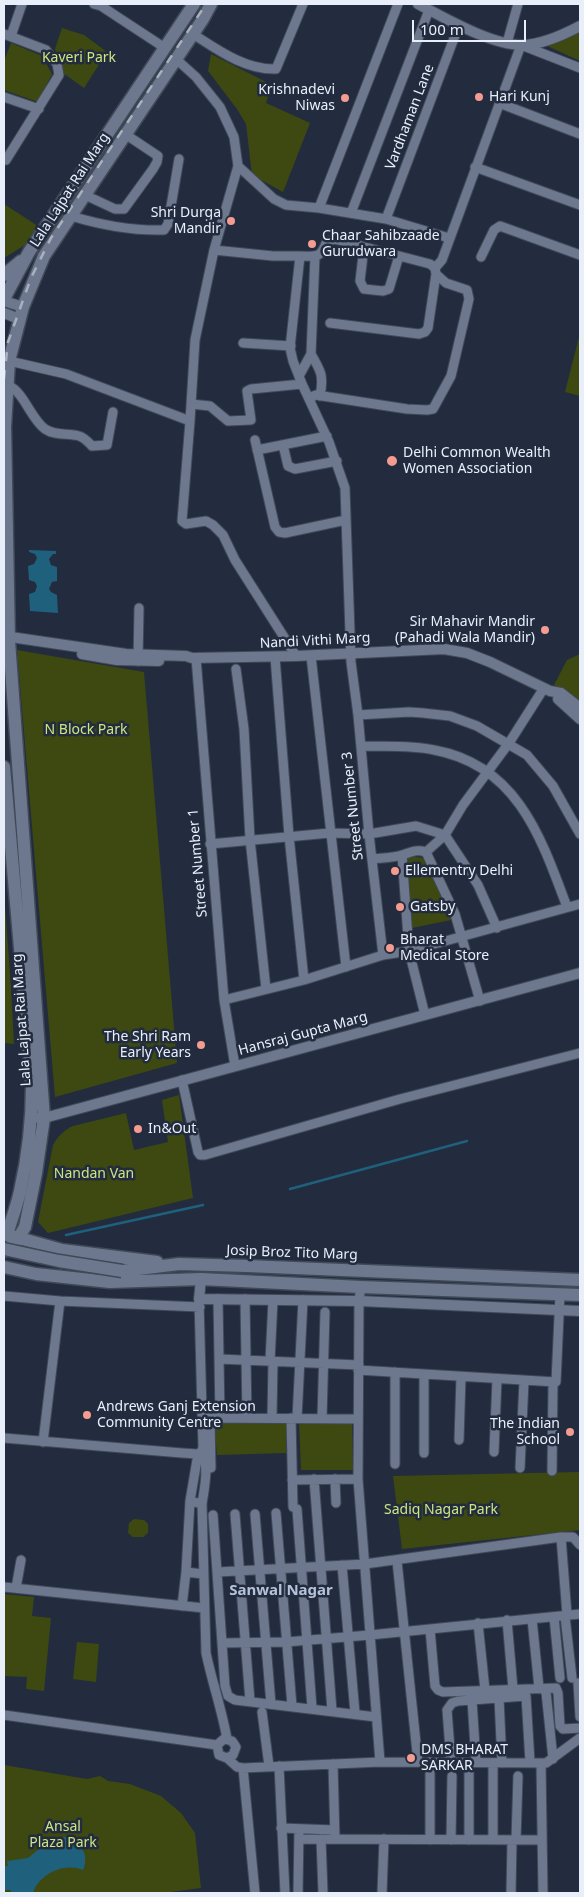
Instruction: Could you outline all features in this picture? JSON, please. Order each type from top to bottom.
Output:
[{"type":"main road","name":"Lala Lajpat Rai Marg","points":[[4,300],[29,252],[194,4]]},
{"type":"main road","name":"Lala Lajpat Rai Marg","points":[[10,1236],[26,1220],[36,1173],[38,1118],[21,801],[6,639],[4,427],[9,361],[21,313],[44,256],[193,34],[211,4]]},
{"type":"main road","points":[[4,275],[17,266],[29,252]]},
{"type":"main road","name":"Lala Lajpat Rai Marg","points":[[4,767],[32,1084],[38,1118],[10,1236]]},
{"type":"main road","points":[[5,780],[19,778]]},
{"type":"main road","points":[[7,802],[21,801]]},
{"type":"main road","points":[[4,1210],[20,1192]]},
{"type":"main road","points":[[26,1220],[32,1236],[41,1244]]},
{"type":"main road","points":[[4,1250],[10,1236],[62,1250],[179,1264]]},
{"type":"main road","points":[[36,1274],[41,1244]]},
{"type":"main road","name":"Josip Broz Tito Marg","points":[[4,1250],[59,1262],[122,1270],[179,1264],[580,1280]]},
{"type":"main road","points":[[4,1268],[36,1274],[110,1282],[201,1279],[580,1295]]},
{"type":"street","points":[[4,159],[6,160],[60,75],[57,64],[46,50],[7,35],[22,4]]},
{"type":"street","points":[[193,34],[230,56],[248,64],[263,70],[276,69],[304,4]]},
{"type":"street","points":[[319,208],[398,4]]},
{"type":"street","points":[[418,4],[459,25],[507,44],[530,44],[557,37],[580,26]]},
{"type":"street","points":[[507,44],[518,4]]},
{"type":"street","points":[[99,5],[165,48]]},
{"type":"street","points":[[351,214],[429,10]]},
{"type":"street","name":"Vardhaman Lane","points":[[386,219],[459,25]]},
{"type":"street","points":[[521,45],[580,68]]},
{"type":"street","points":[[330,323],[419,334],[425,332],[428,328],[436,271],[442,260],[521,45]]},
{"type":"street","points":[[176,59],[196,77],[220,108],[234,137],[238,166],[214,250],[195,340],[182,521],[186,524],[206,521],[223,535],[235,560],[296,656]]},
{"type":"street","points":[[4,97],[39,109]]},
{"type":"street","points":[[499,103],[580,134]]},
{"type":"street","points":[[85,194],[115,209],[124,209],[153,169],[158,156],[125,134]]},
{"type":"street","points":[[71,216],[98,224],[164,230],[168,224],[179,159]]},
{"type":"street","points":[[238,166],[280,203],[386,219],[449,238]]},
{"type":"street","points":[[475,167],[580,205]]},
{"type":"street","points":[[482,257],[494,230],[500,226],[580,255]]},
{"type":"street","points":[[214,250],[273,256],[315,256],[322,253],[326,243],[330,240],[430,264],[446,283],[467,290],[469,299],[451,376],[434,409],[406,408],[320,396],[309,398]]},
{"type":"street","points":[[364,247],[360,281],[364,289],[382,291],[389,289],[399,256]]},
{"type":"street","name":"Street Number 3","points":[[300,256],[291,346],[293,361],[300,380],[326,436],[344,488],[350,653],[383,955]]},
{"type":"street","points":[[191,404],[210,406],[228,421],[251,420],[247,391],[300,380],[311,354],[315,256]]},
{"type":"street","points":[[4,300],[21,313]]},
{"type":"street","points":[[4,313],[21,313]]},
{"type":"street","points":[[243,343],[291,346]]},
{"type":"street","points":[[311,354],[323,379],[320,396]]},
{"type":"street","points":[[9,361],[66,374],[190,421]]},
{"type":"street","points":[[7,385],[14,387],[30,412],[46,430],[79,436],[92,446],[107,445],[113,412]]},
{"type":"street","points":[[257,450],[326,436]]},
{"type":"street","points":[[255,440],[275,527],[279,532],[284,533],[346,520]]},
{"type":"street","points":[[283,445],[288,466],[295,470],[336,461]]},
{"type":"street","points":[[138,658],[139,608]]},
{"type":"street","name":"Nandi Vithi Marg","points":[[6,639],[138,658],[311,656],[444,649],[467,653],[490,662],[547,690],[561,693],[580,708]]},
{"type":"street","points":[[311,656],[346,967]]},
{"type":"street","points":[[275,657],[289,836],[304,980]]},
{"type":"street","name":"Street Number 1","points":[[194,658],[224,1000],[235,1066]]},
{"type":"street","points":[[236,669],[244,729],[250,839],[266,989]]},
{"type":"street","points":[[426,852],[445,835],[463,806],[547,690]]},
{"type":"street","name":"Nandi Vithi Marg","points":[[547,690],[580,719]]},
{"type":"street","points":[[358,715],[409,712],[450,716],[477,726],[509,743],[527,755],[552,786],[580,834]]},
{"type":"street","points":[[361,746],[432,749],[467,759],[489,771],[521,805],[544,846],[567,907]]},
{"type":"street","points":[[210,844],[330,833],[369,834],[416,826],[445,835],[478,885],[496,928]]},
{"type":"street","points":[[372,860],[402,855],[408,851],[418,850],[426,852]]},
{"type":"street","points":[[426,852],[455,914],[480,1001]]},
{"type":"street","points":[[402,855],[409,951],[425,1015]]},
{"type":"street","points":[[224,1000],[304,980],[383,955],[409,951],[580,904]]},
{"type":"street","name":"Hansraj Gupta Marg","points":[[38,1118],[580,973]]},
{"type":"street","points":[[182,1080],[198,1152],[200,1155],[205,1155],[400,1099],[580,1053]]},
{"type":"street","points":[[201,1279],[200,1303],[211,1418],[211,1488]]},
{"type":"street","points":[[361,1287],[359,1301],[358,1478],[380,1762]]},
{"type":"street","points":[[218,1358],[299,1362],[395,1372],[553,1383],[557,1381],[560,1294]]},
{"type":"street","points":[[4,1296],[60,1301],[200,1303],[218,1299],[359,1301],[580,1311]]},
{"type":"street","points":[[182,1606],[190,1502],[199,1453],[203,1448],[211,1418],[218,1358],[218,1299]]},
{"type":"street","points":[[245,1299],[248,1418]]},
{"type":"street","points":[[272,1418],[274,1300]]},
{"type":"street","points":[[303,1300],[294,1418],[292,1480],[312,1708]]},
{"type":"street","points":[[43,1442],[60,1301]]},
{"type":"street","points":[[322,1418],[326,1312]]},
{"type":"street","points":[[395,1372],[395,1464]]},
{"type":"street","points":[[424,1374],[424,1453]]},
{"type":"street","points":[[460,1440],[461,1377]]},
{"type":"street","points":[[494,1452],[498,1379]]},
{"type":"street","points":[[520,1468],[524,1381]]},
{"type":"street","points":[[552,1471],[553,1383]]},
{"type":"street","points":[[211,1418],[358,1419]]},
{"type":"street","points":[[4,1438],[199,1453],[205,1459],[206,1487],[202,1504],[206,1653],[210,1674],[224,1717],[227,1739]]},
{"type":"street","points":[[292,1480],[358,1478]]},
{"type":"street","points":[[314,1479],[332,1711]]},
{"type":"street","points":[[335,1479],[336,1502]]},
{"type":"street","points":[[190,1502],[202,1504]]},
{"type":"street","points":[[276,1513],[292,1706]]},
{"type":"street","points":[[235,1514],[250,1701]]},
{"type":"street","points":[[255,1514],[271,1704]]},
{"type":"street","points":[[213,1515],[225,1686],[228,1696],[235,1700],[376,1717]]},
{"type":"street","points":[[218,1572],[397,1561],[561,1537],[573,1537],[580,1545]]},
{"type":"street","points":[[561,1537],[566,1616],[580,1717]]},
{"type":"street","points":[[16,1588],[21,1560]]},
{"type":"street","points":[[397,1561],[418,1762]]},
{"type":"street","points":[[342,1565],[355,1713]]},
{"type":"street","points":[[186,1572],[203,1574]]},
{"type":"street","points":[[4,1587],[204,1608]]},
{"type":"street","points":[[223,1643],[286,1642],[370,1636],[430,1628],[580,1614]]},
{"type":"street","points":[[554,1617],[560,1678]]},
{"type":"street","points":[[532,1619],[542,1689],[546,1692],[553,1759]]},
{"type":"street","points":[[507,1620],[513,1689]]},
{"type":"street","points":[[478,1623],[485,1690]]},
{"type":"street","points":[[430,1628],[435,1686],[438,1690],[443,1692],[556,1688],[560,1726],[563,1729],[580,1728]]},
{"type":"street","points":[[451,1762],[448,1706],[458,1701],[526,1696],[530,1762]]},
{"type":"street","points":[[494,1840],[499,1698]]},
{"type":"street","points":[[469,1840],[472,1700]]},
{"type":"street","points":[[262,1712],[274,1766],[285,1868],[285,1893]]},
{"type":"street","points":[[4,1715],[217,1745]]},
{"type":"street","points":[[227,1758],[233,1755],[236,1747],[232,1741],[227,1739],[221,1740],[217,1745],[218,1755],[227,1758],[237,1767],[243,1768],[380,1762],[546,1763],[580,1738]]},
{"type":"street","points":[[430,1762],[430,1840]]},
{"type":"street","points":[[540,1763],[543,1893]]},
{"type":"street","points":[[333,1764],[334,1835]]},
{"type":"street","points":[[243,1768],[255,1893]]},
{"type":"street","points":[[451,1840],[452,1776]]},
{"type":"street","points":[[510,1893],[518,1776]]},
{"type":"street","points":[[281,1828],[299,1828],[334,1835],[384,1840],[541,1840]]},
{"type":"street","points":[[298,1893],[299,1828]]},
{"type":"street","points":[[300,1839],[321,1839],[334,1835]]},
{"type":"street","points":[[321,1839],[322,1893]]},
{"type":"street","points":[[382,1893],[384,1840]]},
{"type":"green space","name":"Kaveri Park","points":[[62,28],[84,35],[107,52],[84,88],[63,73],[55,49]]},
{"type":"green space","points":[[580,31],[580,61],[543,44]]},
{"type":"green space","points":[[11,43],[42,56],[52,74],[38,102],[4,90],[4,61]]},
{"type":"green space","points":[[211,54],[272,85],[266,103],[310,123],[283,192],[252,175],[246,124],[208,71]]},
{"type":"green space","points":[[4,204],[38,226],[25,245],[4,258]]},
{"type":"green space","points":[[580,333],[580,396],[565,392]]},
{"type":"green space","name":"N Block Park","points":[[17,650],[144,672],[177,1063],[55,1097]]},
{"type":"green space","points":[[580,654],[580,702],[554,685],[567,660]]},
{"type":"green space","points":[[410,856],[423,858],[456,919],[412,928],[405,860]]},
{"type":"green space","points":[[4,893],[11,987],[14,1044],[4,1043]]},
{"type":"green space","name":"Nandan Van","points":[[179,1095],[193,1198],[48,1233],[38,1222],[53,1145],[59,1136],[73,1126],[126,1113],[134,1150],[168,1142],[162,1100]]},
{"type":"green space","points":[[287,1419],[286,1453],[217,1455],[214,1423]]},
{"type":"green space","points":[[299,1422],[352,1423],[353,1470],[301,1470]]},
{"type":"green space","name":"Sadiq Nagar Park","points":[[580,1472],[580,1530],[402,1549],[393,1476]]},
{"type":"green space","points":[[134,1519],[144,1520],[148,1524],[148,1533],[143,1537],[133,1537],[128,1533],[129,1523]]},
{"type":"green space","points":[[4,1594],[34,1597],[32,1616],[51,1618],[44,1691],[26,1689],[27,1677],[4,1676]]},
{"type":"green space","points":[[77,1642],[99,1644],[96,1682],[73,1679]]},
{"type":"green space","name":"Ansal Plaza Park","points":[[4,1765],[87,1779],[100,1776],[108,1781],[130,1784],[161,1796],[181,1813],[195,1833],[201,1888],[163,1893],[4,1893]]},
{"type":"water","points":[[29,550],[56,551],[56,554],[53,554],[49,559],[51,565],[57,567],[57,581],[52,582],[49,589],[57,595],[58,613],[30,611],[29,594],[35,592],[37,586],[35,582],[29,580],[28,566],[34,564],[37,558]]},
{"type":"water","points":[[63,1837],[71,1837],[82,1847],[85,1856],[83,1870],[68,1868],[53,1871],[41,1880],[33,1893],[11,1893],[11,1890],[5,1890],[4,1866],[8,1866],[7,1861],[28,1858],[39,1849]]},
{"type":"waterway","points":[[290,1189],[467,1141]]},
{"type":"waterway","points":[[66,1235],[203,1205]]},
{"type":"railway","points":[[4,379],[8,342],[31,278],[51,238],[206,4]]},
{"type":"place","name":"Hari Kunj","points":[[479,97]]},
{"type":"place","name":"Krishnadevi Niwas","points":[[345,98]]},
{"type":"place","name":"Shri Durga Mandir","points":[[231,221]]},
{"type":"place","name":"Chaar Sahibzaade Gurudwara","points":[[312,244]]},
{"type":"place","name":"Delhi Common Wealth Women Association","points":[[392,461]]},
{"type":"place","name":"Sir Mahavir Mandir (Pahadi Wala Mandir)","points":[[545,630]]},
{"type":"place","name":"Ellementry Delhi","points":[[395,871]]},
{"type":"place","name":"Gatsby","points":[[400,907]]},
{"type":"place","name":"Bharat Medical Store","points":[[390,948]]},
{"type":"place","name":"The Shri Ram Early Years","points":[[201,1045]]},
{"type":"place","name":"In&Out","points":[[138,1129]]},
{"type":"place","name":"Andrews Ganj Extension Community Centre","points":[[87,1415]]},
{"type":"place","name":"The Indian School","points":[[570,1432]]},
{"type":"place","name":"DMS BHARAT SARKAR","points":[[411,1758]]},
{"type":"district","name":"Sanwal Nagar","points":[[281,1591]]}]
